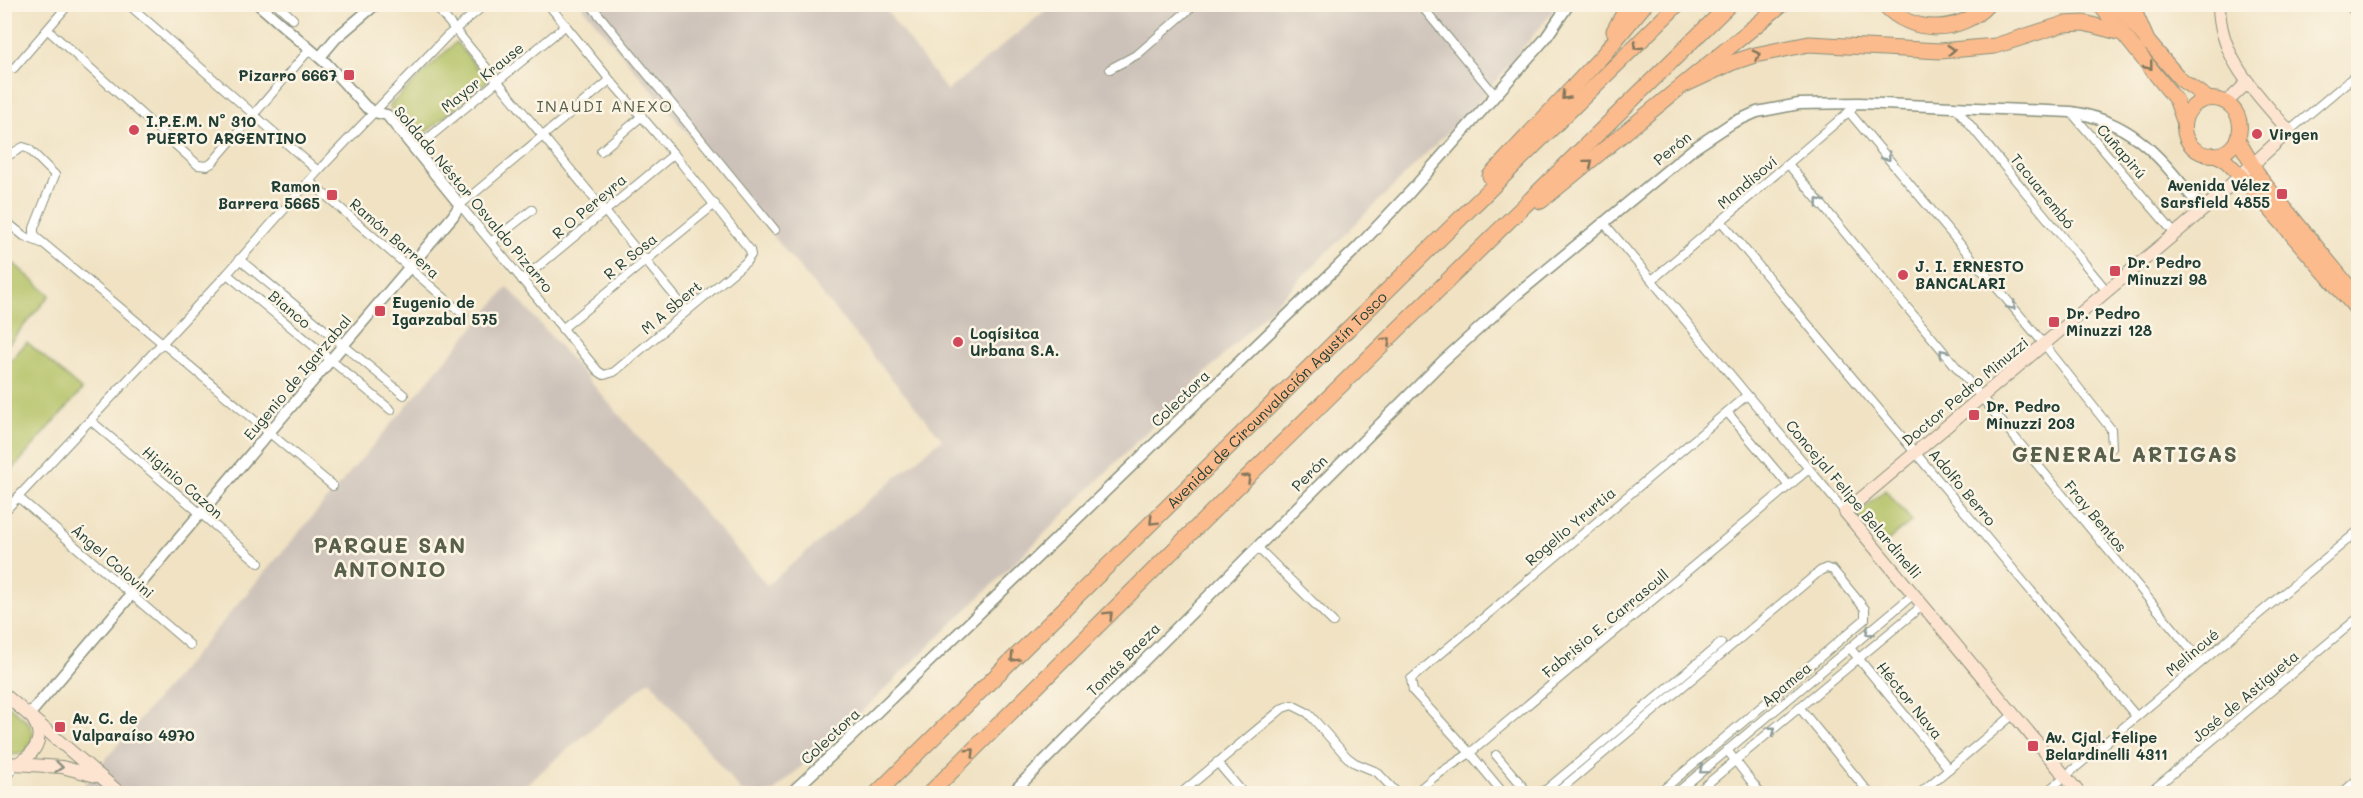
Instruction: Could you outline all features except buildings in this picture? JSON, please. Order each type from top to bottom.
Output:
[{"type":"highway","points":[[1587,72],[1629,4]]},
{"type":"highway","points":[[1351,327],[1432,234],[1497,169],[1587,72],[1645,4]]},
{"type":"highway","name":"Avenida de Circunvalación Agustín Tosco","points":[[876,794],[1678,4]]},
{"type":"highway","points":[[929,794],[1730,4]]},
{"type":"highway","points":[[1478,252],[1750,33],[1782,4]]},
{"type":"highway","points":[[1884,4],[1909,22],[1934,28],[1966,21],[1988,4]]},
{"type":"highway","points":[[2131,4],[2148,43]]},
{"type":"highway","points":[[1684,85],[1731,63],[1755,55],[1809,44],[1940,51],[1995,46],[2064,24],[2084,23],[2122,33]]},
{"type":"main road","points":[[2098,4],[2176,100],[2184,122],[2186,136],[2194,148],[2224,159],[2358,311]]},
{"type":"main road","points":[[2116,4],[2181,80],[2209,99],[2226,103],[2238,117],[2237,138],[2228,150],[2214,154]]},
{"type":"main road","points":[[2219,4],[2222,35],[2231,58],[2289,131]]},
{"type":"main road","points":[[2226,103],[2248,82]]},
{"type":"main road","points":[[2184,122],[2186,115],[2195,104],[2209,99]]},
{"type":"main road","name":"Doctor Pedro Minuzzi","points":[[1845,512],[2203,210],[2289,131]]},
{"type":"main road","points":[[2237,138],[2251,164],[2298,226],[2358,297]]},
{"type":"main road","name":"Concejal Felipe Belardinelli","points":[[1845,512],[2080,794]]},
{"type":"main road","points":[[4,694],[121,794]]},
{"type":"main road","points":[[10,763],[30,756],[36,745],[39,736],[36,724],[29,715]]},
{"type":"main road","points":[[10,763],[62,767],[103,778]]},
{"type":"street","points":[[14,68],[69,4]]},
{"type":"street","points":[[128,4],[318,171]]},
{"type":"street","name":"Soldado Néstor Osvaldo Pizarro","points":[[258,4],[320,57],[366,106],[374,112],[387,115],[562,329],[604,375]]},
{"type":"street","points":[[277,4],[293,19]]},
{"type":"street","points":[[320,57],[336,39],[376,4]]},
{"type":"street","points":[[434,4],[687,311]]},
{"type":"street","points":[[4,512],[227,274],[318,171],[454,30],[486,4]]},
{"type":"street","points":[[548,4],[715,204]]},
{"type":"street","points":[[590,4],[775,230]]},
{"type":"street","points":[[1110,69],[1138,54],[1195,4]]},
{"type":"street","points":[[1420,4],[1495,95]]},
{"type":"street","name":"Colectora","points":[[790,794],[1357,248],[1410,192],[1545,39],[1569,4]]},
{"type":"street","points":[[2348,4],[2358,17]]},
{"type":"street","name":"Mayor Krause","points":[[415,149],[566,26]]},
{"type":"street","points":[[48,30],[198,165],[207,166],[310,49]]},
{"type":"street","points":[[2289,131],[2358,73]]},
{"type":"street","name":"Eugenio de Igarzabal","points":[[29,715],[270,433],[460,205],[610,80]]},
{"type":"street","name":"Perón","points":[[1257,547],[1451,354],[1515,296],[1693,149],[1732,123],[1757,112],[1779,106],[1859,104],[2071,112],[2107,120],[2130,132],[2163,162],[2203,210]]},
{"type":"street","name":"Mandisoví","points":[[1652,280],[1859,104]]},
{"type":"street","name":"Tacuarembó","points":[[1957,109],[2107,291]]},
{"type":"street","points":[[1849,112],[2044,344],[2111,429],[2112,448]]},
{"type":"street","name":"Cuñapirú","points":[[2071,112],[2175,234]]},
{"type":"street","points":[[601,151],[642,116]]},
{"type":"street","points":[[4,158],[23,147],[29,149],[55,175],[34,228],[34,233],[45,244],[333,486]]},
{"type":"street","name":"R O Pereyra","points":[[522,280],[674,154]]},
{"type":"street","name":"Fray Bentos","points":[[1788,164],[2201,662]]},
{"type":"street","name":"Ramón Barrera","points":[[309,181],[464,315]]},
{"type":"street","name":"M A Sbert","points":[[604,375],[614,372],[746,262],[751,255],[749,245],[715,204]]},
{"type":"street","name":"R R Sosa","points":[[562,329],[715,204]]},
{"type":"street","points":[[491,242],[532,210]]},
{"type":"street","points":[[4,220],[24,236],[45,244]]},
{"type":"street","name":"Adolfo Berro","points":[[1721,221],[2136,716]]},
{"type":"street","name":"Concejal Felipe Belardinelli","points":[[1604,224],[1845,512]]},
{"type":"street","points":[[239,260],[404,395]]},
{"type":"street","name":"Bianco","points":[[227,274],[391,410]]},
{"type":"street","name":"Rogelio Yrurtia","points":[[1470,753],[1413,692],[1411,679],[1747,395]]},
{"type":"street","points":[[1727,412],[1789,486]]},
{"type":"street","name":"Higinio Cazon","points":[[90,420],[259,564]]},
{"type":"street","name":"Fabrisio E. Carrascull","points":[[1414,794],[1434,777],[1470,753],[1809,469]]},
{"type":"street","name":"Ángel Colovini","points":[[18,497],[190,645]]},
{"type":"street","name":"Melincué","points":[[2044,794],[2358,531]]},
{"type":"street","points":[[1257,547],[1334,622]]},
{"type":"street","name":"Tomás Baeza","points":[[1011,794],[1257,547]]},
{"type":"street","points":[[1555,794],[1820,571],[1826,568],[1833,570],[1865,609],[1865,619],[1658,794]]},
{"type":"street","name":"Apamea","points":[[1675,794],[1914,594]]},
{"type":"street","name":"Apamea","points":[[1695,794],[1923,605]]},
{"type":"street","name":"José de Astigueta","points":[[2148,794],[2358,618]]},
{"type":"street","points":[[1496,754],[1522,791],[1535,794],[1547,789],[1721,642]]},
{"type":"street","name":"Héctor Nava","points":[[1850,648],[1949,769]]},
{"type":"street","points":[[1180,794],[1282,708],[1292,705],[1302,708],[1347,757],[1377,772],[1398,794]]},
{"type":"street","points":[[1799,707],[1870,794]]},
{"type":"street","points":[[1920,794],[2014,714]]},
{"type":"street","points":[[1727,750],[1761,794]]},
{"type":"street","points":[[1470,753],[1504,794]]},
{"type":"street","points":[[1217,762],[1244,794]]},
{"type":"street","points":[[4,781],[10,763]]},
{"type":"street","points":[[2341,794],[2358,779]]},
{"type":"shaded area","points":[[581,5],[882,5],[947,91],[1052,5],[1555,5],[1551,14],[1478,102],[1034,544],[871,703],[772,793],[743,793],[650,680],[516,793],[76,794],[508,287],[767,585],[942,439]]},
{"type":"green space","points":[[456,42],[488,81],[418,139],[389,106]]},
{"type":"green space","points":[[5,256],[50,295],[5,348]]},
{"type":"green space","points":[[27,342],[82,390],[5,478],[5,367]]},
{"type":"green space","points":[[1885,490],[1912,521],[1881,546],[1860,521],[1860,512]]},
{"type":"green space","points":[[5,703],[25,720],[33,732],[29,746],[22,754],[5,755]]},
{"type":"place","name":"Pizarro 6667","points":[[349,75]]},
{"type":"place","name":"I.P.E.M. N° 310 PUERTO ARGENTINO","points":[[134,130]]},
{"type":"place","name":"Virgen","points":[[2257,134]]},
{"type":"place","name":"Avenida Vélez Sarsfield 4855","points":[[2282,194]]},
{"type":"place","name":"Ramon Barrera 5665","points":[[332,195]]},
{"type":"place","name":"Dr. Pedro Minuzzi 98","points":[[2115,271]]},
{"type":"place","name":"J. I. ERNESTO BANCALARI","points":[[1903,275]]},
{"type":"place","name":"Eugenio de Igarzabal 575","points":[[380,311]]},
{"type":"place","name":"Dr. Pedro Minuzzi 128","points":[[2054,322]]},
{"type":"place","name":"Logísitca Urbana S.A.","points":[[958,342]]},
{"type":"place","name":"Dr. Pedro Minuzzi 203","points":[[1974,415]]},
{"type":"place","name":"Av. C. de Valparaíso 4970","points":[[60,727]]},
{"type":"place","name":"Av. Cjal. Felipe Belardinelli 4311","points":[[2033,746]]},
{"type":"district","name":"INAUDI ANEXO","points":[[605,105]]},
{"type":"district","name":"GENERAL ARTIGAS","points":[[2125,453]]},
{"type":"district","name":"PARQUE SAN ANTONIO","points":[[390,556]]}]
